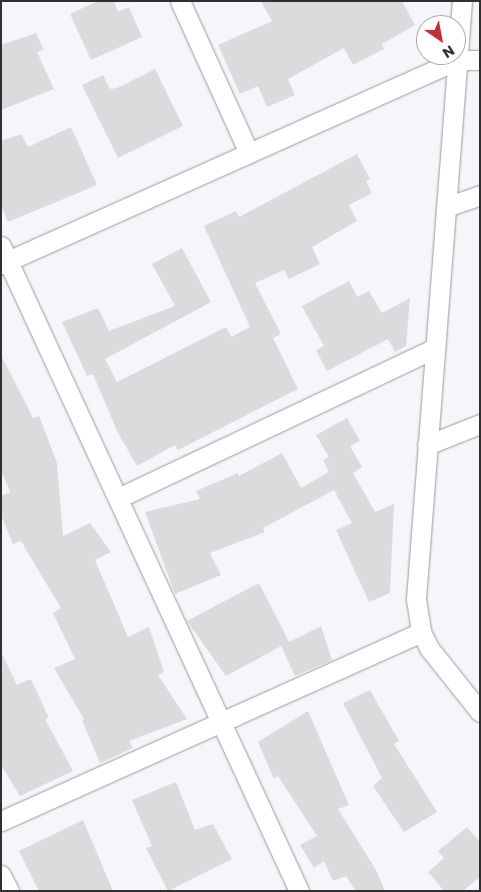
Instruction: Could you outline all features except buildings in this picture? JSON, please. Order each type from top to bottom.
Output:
[{"type":"street","points":[[180,1],[249,153]]},
{"type":"street","points":[[461,15],[462,1]]},
{"type":"street","points":[[466,60],[480,60]]},
{"type":"street","points":[[299,891],[222,721],[4,257],[249,153],[446,65]]},
{"type":"street","points":[[457,65],[416,599],[421,632],[438,661],[480,712]]},
{"type":"street","points":[[446,208],[480,195]]},
{"type":"street","points":[[118,498],[435,348]]},
{"type":"street","points":[[428,445],[480,424]]},
{"type":"street","points":[[1,821],[421,632]]},
{"type":"street","points":[[1,875],[9,891]]}]
